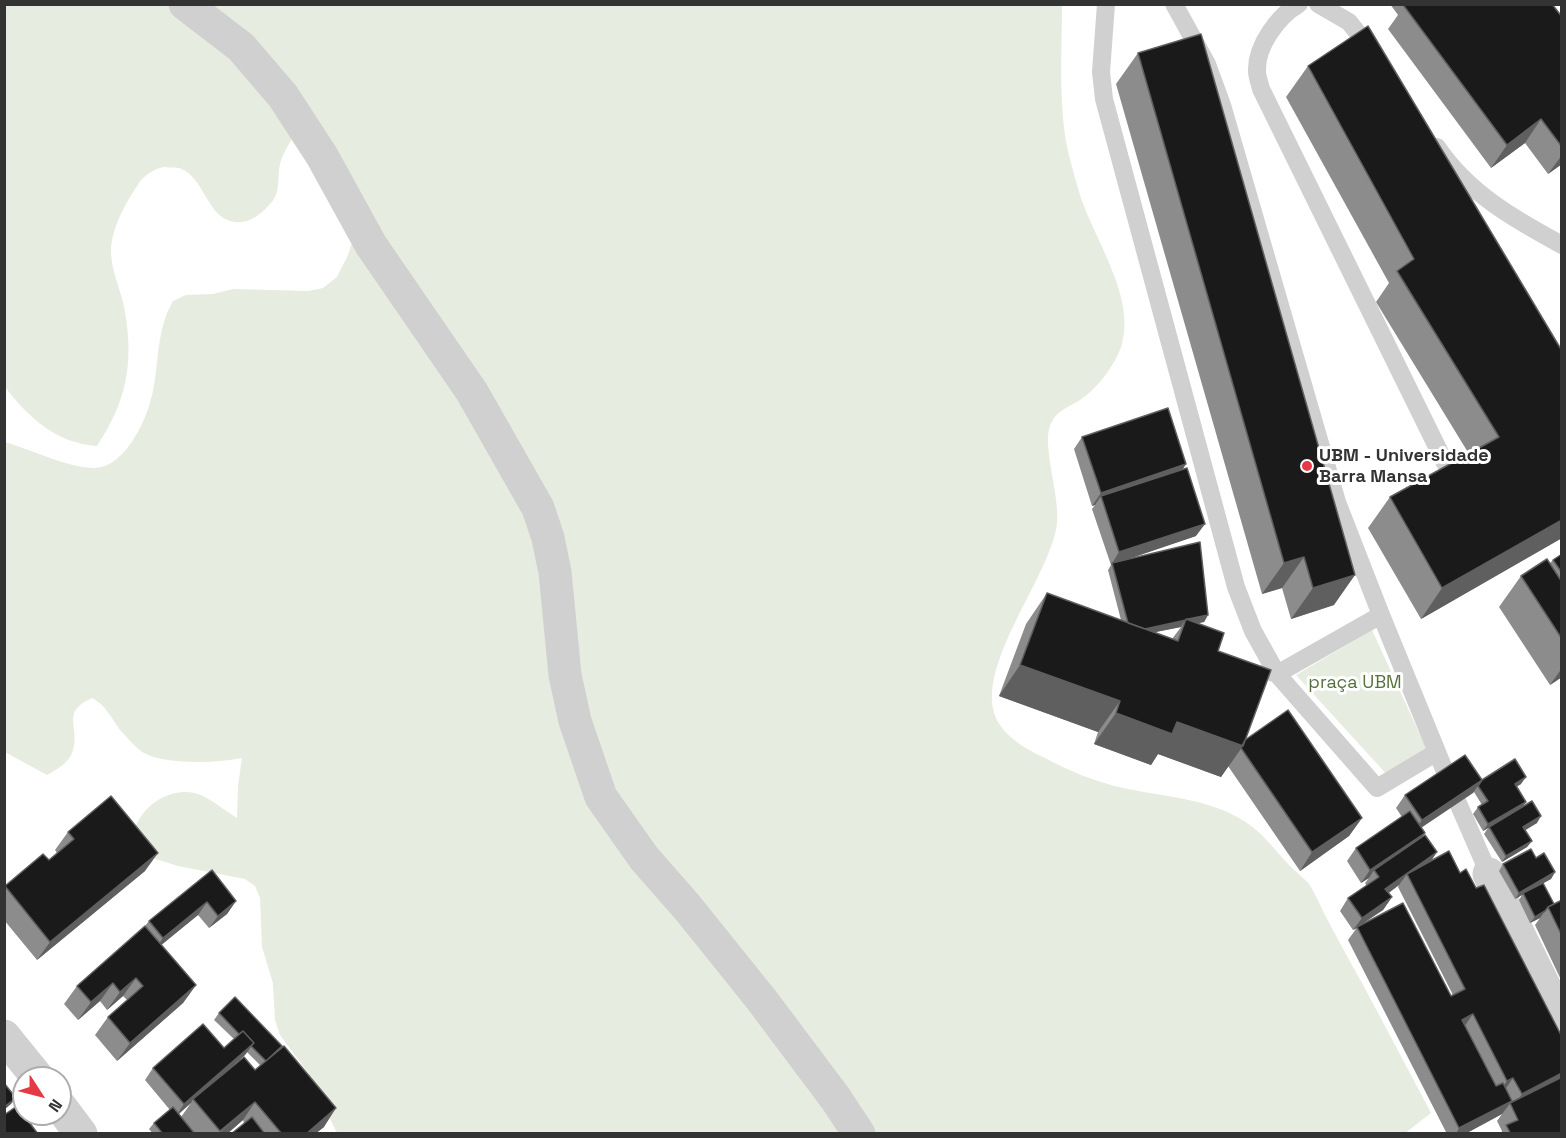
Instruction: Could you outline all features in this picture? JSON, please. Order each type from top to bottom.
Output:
[{"type":"street","points":[[185,4],[241,47],[283,96],[322,156],[371,245],[472,392],[538,508],[548,538],[555,572],[566,675],[575,721],[601,797],[644,858],[687,907],[761,999],[831,1091],[859,1134]]},
{"type":"street","points":[[1489,874],[1562,1022]]},
{"type":"street","points":[[4,1036],[28,1066]]},
{"type":"lane","points":[[1106,4],[1101,62],[1104,99],[1236,587],[1253,632],[1277,674],[1377,788],[1437,752]]},
{"type":"lane","points":[[1174,4],[1192,33],[1222,105],[1336,502],[1437,752],[1439,779],[1419,763]]},
{"type":"lane","points":[[1299,4],[1270,33],[1260,53],[1256,73],[1261,90],[1445,463]]},
{"type":"lane","points":[[1318,4],[1349,22],[1366,41],[1386,71]]},
{"type":"lane","points":[[1425,130],[1445,159],[1471,188],[1531,228],[1562,244]]},
{"type":"lane","points":[[1254,667],[1277,674],[1381,615]]},
{"type":"lane","points":[[1453,806],[1489,874]]},
{"type":"green space","points":[[5,5],[1062,5],[1062,97],[1068,151],[1081,198],[1119,289],[1125,326],[1119,352],[1106,375],[1087,395],[1059,413],[1050,426],[1048,446],[1057,523],[1041,571],[1002,654],[994,680],[992,704],[1000,725],[1009,736],[1054,763],[1113,786],[1216,807],[1244,821],[1262,836],[1307,881],[1431,1113],[1404,1134],[337,1133],[308,1073],[280,1035],[275,1020],[273,983],[262,947],[260,898],[255,886],[245,879],[178,866],[146,856],[134,831],[144,812],[152,805],[170,794],[180,792],[201,795],[237,818],[242,758],[192,762],[165,760],[144,753],[120,730],[104,708],[92,698],[82,703],[74,714],[75,741],[71,754],[66,762],[47,775],[5,752],[4,442],[82,467],[93,468],[113,462],[130,445],[147,413],[153,393],[161,332],[173,301],[186,295],[213,294],[233,289],[309,291],[323,288],[337,277],[348,255],[354,237],[350,221],[292,139],[281,161],[274,199],[254,218],[241,222],[230,221],[221,216],[195,180],[179,168],[162,167],[150,172],[141,180],[124,207],[111,245],[113,268],[122,298],[128,331],[128,366],[121,398],[97,446],[82,444],[56,434],[24,409],[5,387]]},
{"type":"green space","name":"praça UBM","points":[[1372,630],[1427,750],[1389,777],[1296,675]]},
{"type":"building","points":[[1406,4],[1552,4],[1562,17],[1562,147],[1541,119],[1507,145],[1404,6]]},
{"type":"building","points":[[1368,26],[1562,351],[1562,520],[1442,588],[1390,497],[1499,437],[1397,271],[1414,259],[1308,66]]},
{"type":"building","points":[[1201,34],[1355,575],[1313,588],[1304,557],[1284,563],[1138,53]]},
{"type":"building","points":[[1168,408],[1186,464],[1101,493],[1082,437]]},
{"type":"building","points":[[1187,468],[1205,524],[1119,552],[1101,496]]},
{"type":"building","points":[[1200,542],[1208,615],[1145,629],[1128,623],[1112,563]]},
{"type":"building","points":[[1562,554],[1562,573],[1553,560]]},
{"type":"building","points":[[1547,559],[1562,582],[1562,639],[1521,576]]},
{"type":"building","points":[[1047,593],[1178,641],[1186,619],[1224,633],[1218,651],[1271,670],[1243,746],[1177,722],[1172,734],[1116,713],[1120,701],[1020,665]]},
{"type":"building","points":[[1288,710],[1362,818],[1312,852],[1241,748],[1245,740]]},
{"type":"building","points":[[1465,755],[1482,780],[1422,820],[1405,795]]},
{"type":"building","points":[[1515,759],[1526,777],[1515,784],[1526,802],[1488,824],[1478,807],[1488,801],[1478,786],[1482,780]]},
{"type":"building","points":[[111,796],[158,853],[50,942],[5,886],[43,854],[49,860],[74,839],[68,832]]},
{"type":"building","points":[[1532,801],[1541,816],[1523,827],[1532,841],[1506,856],[1489,827]]},
{"type":"building","points":[[1410,811],[1425,833],[1370,870],[1356,848]]},
{"type":"building","points":[[1425,835],[1437,852],[1385,889],[1392,897],[1362,918],[1348,898],[1379,877],[1374,870]]},
{"type":"building","points":[[1531,849],[1536,858],[1544,853],[1555,872],[1519,893],[1503,864]]},
{"type":"building","points":[[1449,851],[1460,873],[1466,869],[1476,888],[1484,885],[1562,1037],[1562,1073],[1522,1094],[1513,1078],[1507,1081],[1473,1014],[1462,1020],[1496,1086],[1503,1083],[1512,1101],[1459,1128],[1357,927],[1403,903],[1451,996],[1465,989],[1407,874]]},
{"type":"building","points":[[212,870],[236,901],[218,916],[207,902],[163,938],[149,921]]},
{"type":"building","points":[[1543,883],[1554,904],[1535,917],[1523,893]]},
{"type":"building","points":[[1562,900],[1562,936],[1548,907]]},
{"type":"building","points":[[145,926],[196,985],[130,1043],[108,1017],[143,986],[136,978],[120,992],[113,983],[91,1002],[77,986]]},
{"type":"building","points":[[235,997],[282,1046],[266,1061],[251,1046],[254,1043],[243,1031],[239,1034],[219,1013]]},
{"type":"building","points":[[203,1024],[224,1048],[243,1031],[254,1043],[184,1104],[153,1068]]},
{"type":"building","points":[[284,1046],[336,1108],[306,1134],[282,1134],[255,1102],[220,1131],[193,1099],[244,1057],[255,1070]]},
{"type":"building","points":[[1562,1077],[1562,1134],[1511,1134],[1506,1125],[1518,1120],[1510,1103]]},
{"type":"building","points":[[4,1083],[12,1093],[12,1101],[4,1107]]},
{"type":"building","points":[[173,1107],[195,1134],[163,1134],[154,1123]]},
{"type":"building","points":[[12,1109],[12,1126],[32,1126],[38,1134],[4,1134],[4,1115]]},
{"type":"building","points":[[252,1117],[265,1134],[231,1134]]},
{"type":"place","name":"UBM - Universidade Barra Mansa","points":[[1307,466]]}]
